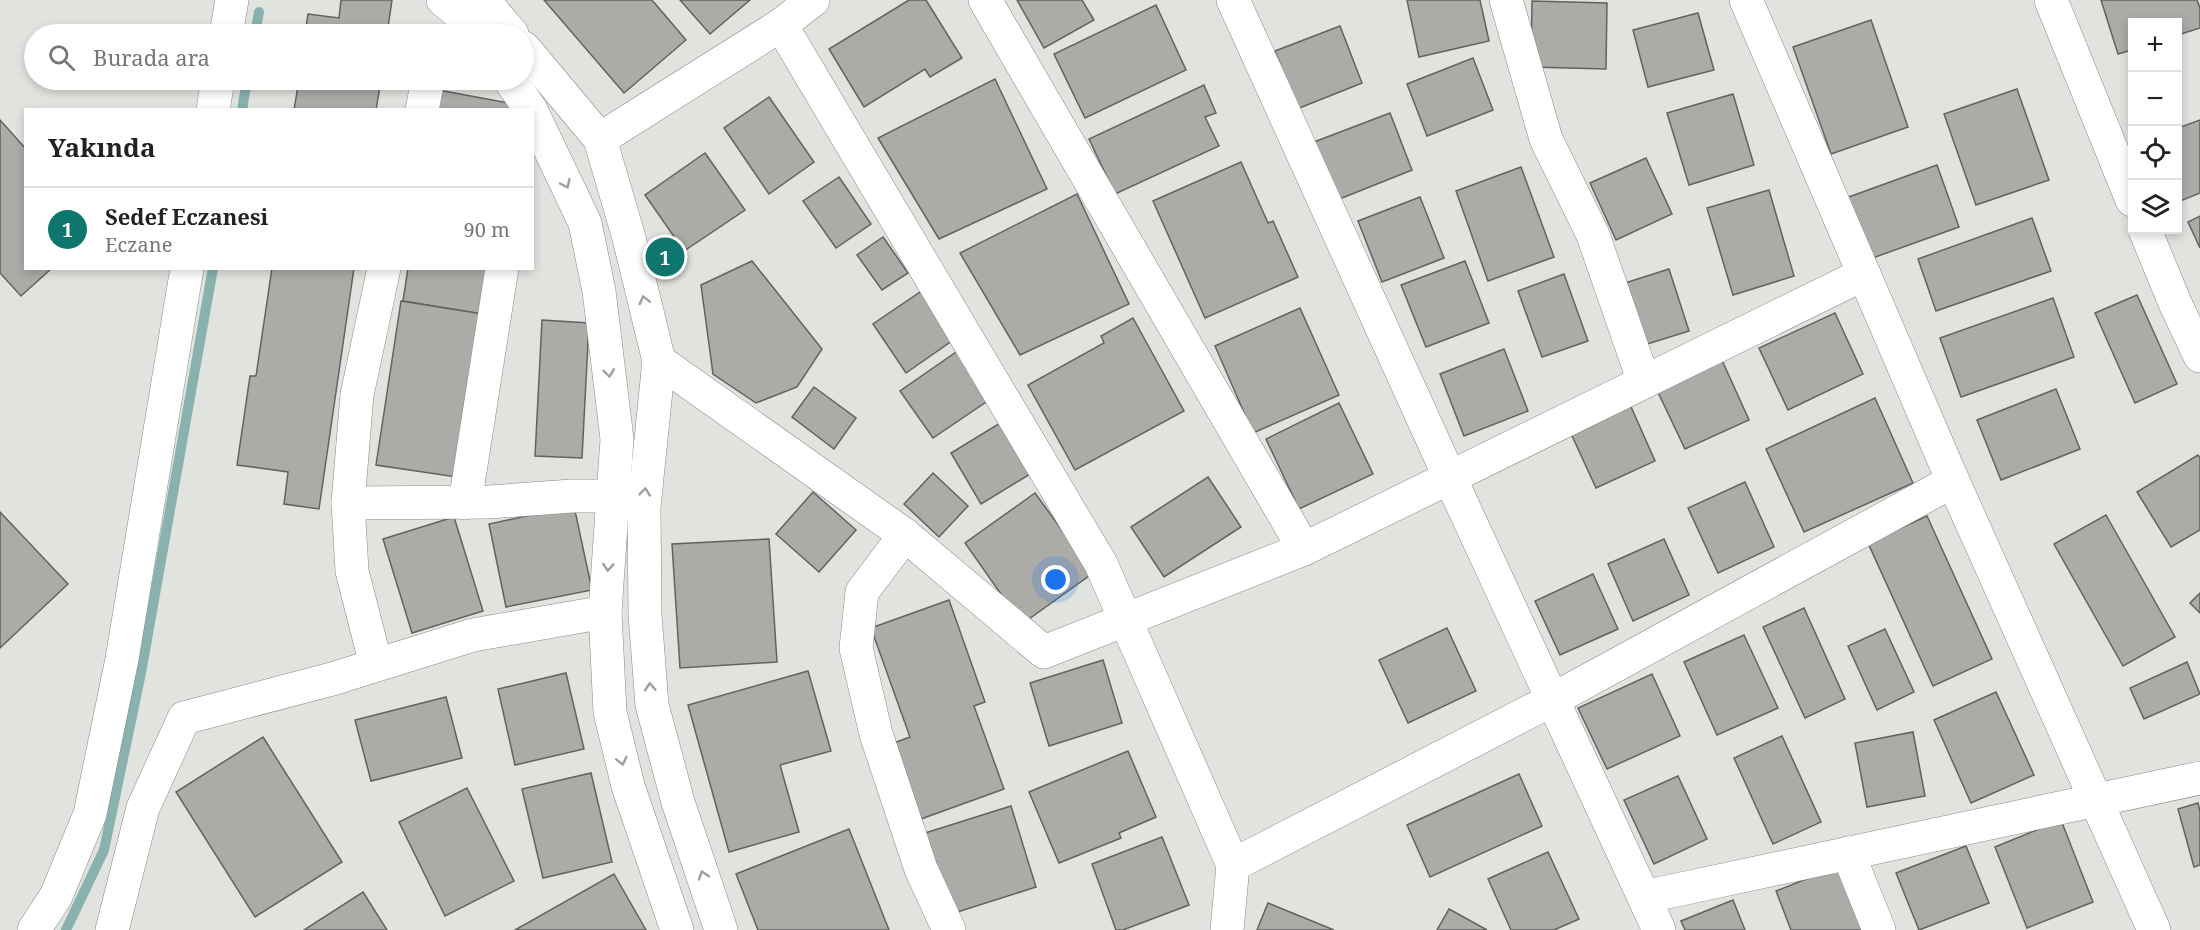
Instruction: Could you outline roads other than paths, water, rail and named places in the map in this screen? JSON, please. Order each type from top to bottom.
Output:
[{"type":"street","points":[[228,24],[232,0]]},
{"type":"street","points":[[600,139],[781,25],[813,0]]},
{"type":"street","points":[[985,0],[1305,549]]},
{"type":"street","points":[[1233,0],[1659,930]]},
{"type":"street","points":[[1506,0],[1546,139],[1593,235],[1644,382]]},
{"type":"street","points":[[1746,0],[1953,482],[2154,930]]},
{"type":"street","points":[[2051,0],[2128,188]]},
{"type":"street","points":[[461,17],[482,24]]},
{"type":"street","points":[[781,25],[1101,564],[1233,865],[1227,930]]},
{"type":"street","points":[[534,60],[600,139],[629,238],[659,361],[644,507],[645,615],[652,705],[678,802],[721,930]]},
{"type":"street","points":[[213,108],[216,90]]},
{"type":"street","points":[[422,108],[426,90]]},
{"type":"street","points":[[517,90],[530,108]]},
{"type":"street","points":[[534,121],[542,161],[585,223],[599,291],[617,439],[605,612],[610,712],[628,786],[677,930]]},
{"type":"street","points":[[2147,234],[2200,356]]},
{"type":"street","points":[[34,930],[56,896],[90,814],[122,659],[187,270]]},
{"type":"street","points":[[376,665],[352,571],[348,503],[357,395],[384,270]]},
{"type":"street","points":[[465,503],[502,270]]},
{"type":"street","points":[[659,361],[905,535],[1044,652],[1305,549],[1864,274]]},
{"type":"street","points":[[1233,865],[1552,700],[1953,482]]},
{"type":"street","points":[[348,503],[465,503],[613,496]]},
{"type":"street","points":[[905,535],[862,592],[856,648],[876,734],[921,869],[949,930]]},
{"type":"street","points":[[112,930],[143,808],[184,718],[376,665],[473,635],[605,612]]},
{"type":"street","points":[[1644,897],[2200,778]]},
{"type":"street","points":[[1848,853],[1879,930]]},
{"type":"waterway","points":[[257,24],[259,12]]},
{"type":"waterway","points":[[242,108],[245,90]]},
{"type":"waterway","points":[[66,930],[104,850],[141,673],[213,270]]},
{"type":"place","name":"Sedef Eczanesi","points":[[665,257]]}]
